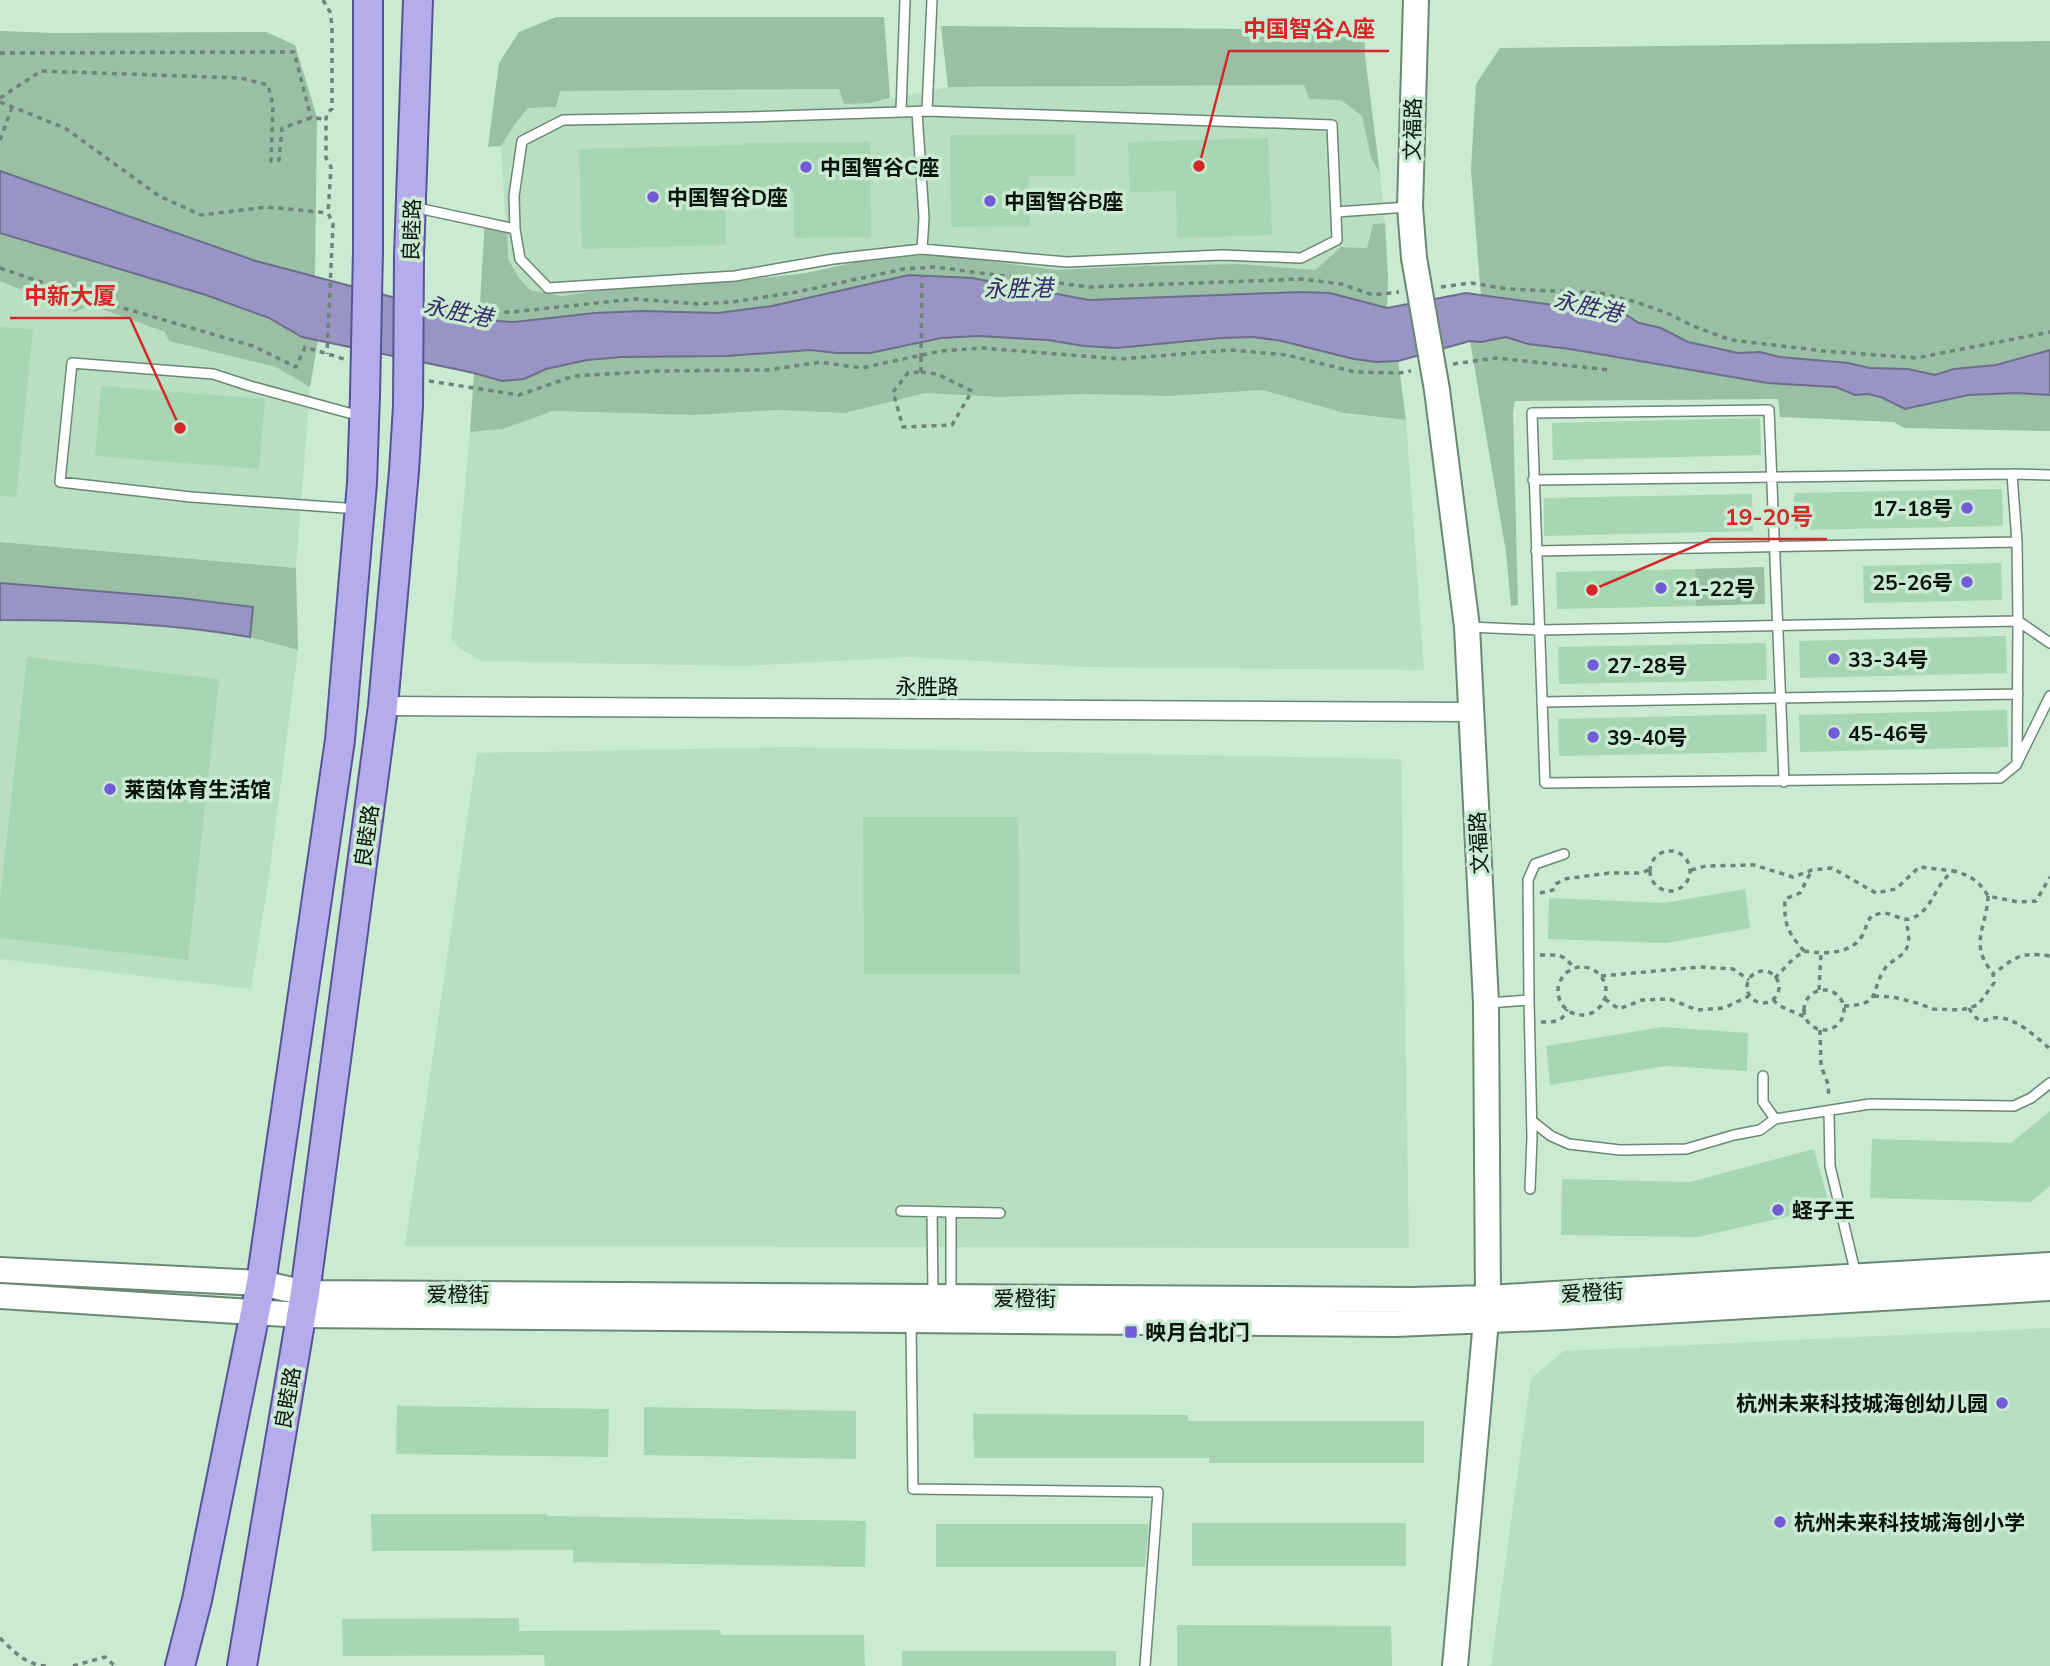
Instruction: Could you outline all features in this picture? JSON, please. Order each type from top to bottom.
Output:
[{"type":"main road","name":"良睦路","points":[[180,1666],[197,1600],[261,1283],[340,740],[360,509],[365,406],[368,0]]},
{"type":"main road","name":"良睦路","points":[[242,1666],[303,1304],[383,706],[408,406],[418,0]]},
{"type":"street","name":"文福路","points":[[1416,0],[1410,207],[1414,258],[1437,390],[1467,627],[1486,1003],[1487,1309],[1455,1666]]},
{"type":"street","name":"永胜路","points":[[383,706],[1471,712]]},
{"type":"street","name":"爱橙街","points":[[0,1270],[261,1283],[303,1304],[911,1320],[1395,1324],[1487,1309],[1857,1277],[2050,1265]]},
{"type":"street","name":"爱橙街","points":[[0,1296],[255,1311],[303,1304],[942,1297],[1398,1300],[1487,1309],[2050,1288]]},
{"type":"lane","points":[[901,112],[905,0]]},
{"type":"lane","points":[[922,249],[922,111],[932,0]]},
{"type":"lane","points":[[901,112],[1332,125],[1337,240],[1301,258],[1222,255],[1067,262],[922,249],[833,259],[736,276],[548,288],[520,259],[515,229],[514,196],[522,141],[563,120],[901,112]]},
{"type":"lane","points":[[411,206],[515,229]]},
{"type":"lane","points":[[1336,212],[1410,207]]},
{"type":"lane","points":[[360,509],[191,497],[60,482],[72,363],[213,374],[250,386],[365,406]]},
{"type":"lane","points":[[1784,782],[1769,410],[1532,412],[1545,783],[1784,782],[2000,778],[2017,765],[2050,696]]},
{"type":"lane","points":[[2012,474],[2017,542],[2017,765]]},
{"type":"lane","points":[[1533,480],[2050,475]]},
{"type":"lane","points":[[1536,551],[2017,542]]},
{"type":"lane","points":[[1467,627],[1539,630],[2018,621],[2050,643]]},
{"type":"lane","points":[[1542,702],[2018,694]]},
{"type":"lane","points":[[1530,1189],[1532,1121],[1528,880],[1535,864],[1564,854]]},
{"type":"lane","points":[[1486,1003],[1529,1000]]},
{"type":"lane","points":[[1763,1076],[1763,1102],[1775,1119]]},
{"type":"lane","points":[[1532,1121],[1551,1136],[1569,1144],[1620,1150],[1686,1149],[1760,1130],[1775,1119],[1870,1104],[2014,1105],[2031,1098],[2050,1083]]},
{"type":"lane","points":[[1829,1111],[1830,1166],[1857,1277]]},
{"type":"lane","points":[[901,1211],[1000,1213]]},
{"type":"lane","points":[[932,1212],[942,1297]]},
{"type":"lane","points":[[942,1297],[951,1212]]},
{"type":"lane","points":[[911,1320],[914,1489],[1158,1492],[1145,1666]]},
{"type":"path","points":[[323,0],[330,12],[332,25],[332,109],[327,113],[326,158],[331,167],[328,213],[332,224],[327,351]]},
{"type":"path","points":[[0,53],[294,52],[311,118]]},
{"type":"path","points":[[327,119],[311,118],[282,128],[279,160],[271,161],[273,105],[268,85],[241,78],[41,71],[0,100],[65,128],[159,196],[201,215],[267,207],[328,213]]},
{"type":"path","points":[[0,140],[12,107]]},
{"type":"path","points":[[465,308],[482,313],[635,299],[699,304],[732,302],[797,292],[904,269],[934,267],[1089,287],[1302,279],[1341,284],[1373,295],[1400,292]]},
{"type":"path","points":[[0,268],[75,294],[253,346],[296,367],[305,347],[327,351],[351,361]]},
{"type":"path","points":[[921,372],[922,275]]},
{"type":"path","points":[[1435,288],[1471,283],[1508,289],[1600,293],[1667,313],[1731,341],[1916,358],[2050,332]]},
{"type":"path","points":[[423,380],[519,396],[573,376],[656,371],[768,370],[821,362],[861,368],[941,351],[982,348],[1120,359],[1231,350],[1287,355],[1355,372],[1411,371]]},
{"type":"path","points":[[1447,365],[1496,358],[1610,370]]},
{"type":"path","points":[[921,372],[937,374],[972,391],[952,425],[903,427],[893,392],[908,373],[921,372]]},
{"type":"path","points":[[1673,851],[1685,858],[1691,870],[1687,883],[1682,888],[1669,892],[1656,886],[1650,869],[1651,863],[1661,853],[1673,851]]},
{"type":"path","points":[[1691,870],[1706,866],[1754,865],[1793,877],[1832,867],[1875,893],[1896,889],[1919,867],[1954,872],[1974,879],[1983,887],[1988,896],[1979,944],[1987,967],[1993,974],[1994,983],[1978,1005],[1961,1010],[1933,1009],[1893,997],[1874,996]]},
{"type":"path","points":[[1528,894],[1553,890],[1556,884],[1564,879],[1609,873],[1642,873],[1650,869]]},
{"type":"path","points":[[1812,870],[1800,893],[1785,900],[1785,912],[1788,932],[1804,951],[1821,954],[1852,947],[1861,937],[1872,915],[1885,913],[1906,920],[1926,910],[1946,876],[1954,872]]},
{"type":"path","points":[[1988,896],[2018,902],[2036,901],[2050,877]]},
{"type":"path","points":[[1844,1006],[1863,1004],[1874,996],[1884,970],[1904,954],[1910,934],[1906,920]]},
{"type":"path","points":[[1775,978],[1804,951]]},
{"type":"path","points":[[1528,954],[1559,955],[1568,959],[1574,969]]},
{"type":"path","points":[[1819,991],[1821,954]]},
{"type":"path","points":[[1993,974],[2017,956],[2050,956]]},
{"type":"path","points":[[1587,967],[1601,976],[1607,990],[1601,1006],[1581,1015],[1567,1009],[1562,1003],[1559,989],[1564,975],[1574,969],[1587,967]]},
{"type":"path","points":[[1601,976],[1700,967],[1733,969],[1749,980]]},
{"type":"path","points":[[1762,971],[1775,978],[1778,992],[1773,1000],[1757,1002],[1749,996],[1747,990],[1752,975],[1762,971]]},
{"type":"path","points":[[1773,1000],[1805,1017],[1814,1028],[1820,1030],[1839,1024],[1844,1006],[1832,992],[1819,991],[1808,998],[1805,1017]]},
{"type":"path","points":[[1605,999],[1619,1009],[1642,1000],[1671,999],[1697,1010],[1724,1008],[1749,996]]},
{"type":"path","points":[[1969,1008],[1974,1017],[1982,1021],[2001,1018],[2021,1027],[2050,1049]]},
{"type":"path","points":[[1529,1022],[1558,1022],[1565,1016],[1567,1009]]},
{"type":"path","points":[[1820,1030],[1821,1066],[1828,1084],[1829,1111]]},
{"type":"path","points":[[0,1638],[14,1652],[35,1665],[46,1666]]},
{"type":"path","points":[[73,1666],[105,1657],[114,1666]]},
{"type":"shaded area","points":[[556,17],[884,17],[890,98],[871,103],[844,104],[839,89],[560,91],[556,107],[528,108],[501,146],[488,147],[499,63],[519,32]]},
{"type":"shaded area","points":[[941,26],[1364,30],[1380,174],[1371,157],[1362,116],[1341,100],[1309,99],[1304,85],[948,87]]},
{"type":"shaded area","points":[[0,31],[266,32],[295,45],[317,117],[315,276],[256,261],[0,171]]},
{"type":"shaded area","points":[[2050,41],[2050,350],[1996,365],[1954,369],[1935,375],[1908,369],[1870,368],[1760,352],[1738,353],[1688,342],[1661,328],[1639,323],[1626,315],[1481,296],[1471,170],[1476,84],[1500,48]]},
{"type":"shaded area","points":[[1304,85],[1309,99],[1341,100],[1362,116],[1371,157],[1380,174],[1385,223],[1373,224],[1367,248],[1341,247],[1315,270],[1236,264],[1056,270],[935,254],[856,262],[726,282],[602,290],[562,296],[530,290],[508,259],[501,146],[528,108],[556,107],[559,91],[839,89],[871,103],[948,87]]},
{"type":"shaded area","points":[[485,219],[507,221],[508,259],[530,290],[562,296],[602,290],[725,282],[806,273],[856,262],[935,254],[1056,270],[1239,264],[1315,270],[1341,247],[1367,248],[1373,224],[1385,223],[1387,308],[1330,293],[1300,292],[1089,300],[972,278],[909,275],[772,306],[718,313],[642,311],[514,322],[479,320]]},
{"type":"shaded area","points":[[0,233],[206,295],[269,318],[302,337],[318,340],[310,387],[276,367],[169,341],[165,332],[90,305],[75,312],[0,281]]},
{"type":"shaded area","points":[[0,281],[75,312],[89,305],[165,332],[169,341],[276,367],[310,387],[296,568],[0,542]]},
{"type":"shaded area","points":[[979,336],[1117,348],[1253,337],[1282,341],[1355,359],[1398,361],[1406,420],[1344,413],[1263,390],[1169,396],[1082,394],[999,397],[926,393],[845,413],[777,410],[695,415],[553,411],[503,429],[470,432],[474,373],[502,381],[524,379],[546,369],[587,360],[727,356],[811,350],[870,353],[941,338]]},
{"type":"shaded area","points":[[1506,337],[1528,344],[1767,383],[1836,387],[1855,395],[1881,397],[1905,409],[1968,395],[2048,394],[2050,431],[1904,428],[1894,422],[1780,417],[1778,399],[1515,401],[1513,412],[1518,605],[1511,606],[1506,552],[1470,341],[1481,342]]},
{"type":"shaded area","points":[[1263,390],[1347,414],[1406,420],[1424,670],[1085,667],[909,657],[741,666],[482,661],[462,650],[451,640],[470,432],[503,429],[553,411],[695,415],[777,410],[845,413],[926,393],[999,397],[1082,394],[1169,396]]},
{"type":"shaded area","points":[[0,542],[296,568],[298,650],[250,637],[253,607],[0,583]]},
{"type":"shaded area","points":[[1764,567],[1765,604],[1696,606],[1695,569]]},
{"type":"shaded area","points":[[0,620],[156,625],[250,637],[298,650],[268,883],[251,989],[0,959]]},
{"type":"shaded area","points":[[791,747],[1401,759],[1409,1248],[405,1246],[477,753]]},
{"type":"shaded area","name":"杭州未来科技城海创小学","points":[[2050,1328],[2050,1666],[1491,1666],[1531,1378],[1564,1351]]},
{"type":"water","name":"永胜港","points":[[0,171],[256,261],[479,320],[514,322],[642,311],[718,313],[772,306],[909,275],[972,278],[1089,300],[1300,292],[1330,293],[1387,308],[1466,293],[1626,315],[1639,323],[1661,328],[1688,342],[1738,353],[1760,352],[1870,368],[1908,369],[1935,375],[1954,369],[1996,365],[2050,350],[2050,395],[1968,395],[1905,409],[1881,397],[1855,395],[1836,387],[1767,383],[1528,344],[1506,337],[1481,342],[1470,341],[1398,361],[1377,362],[1253,337],[1117,348],[979,336],[941,338],[870,353],[811,350],[727,356],[587,360],[546,369],[524,379],[502,381],[302,337],[269,318],[206,295],[0,233]]},
{"type":"water","points":[[0,583],[253,607],[250,637],[125,623],[0,620]]},
{"type":"building","name":"中国智谷B座","points":[[1075,134],[1075,176],[1029,176],[1030,226],[951,227],[950,135]]},
{"type":"building","points":[[1268,138],[1272,235],[1177,238],[1176,191],[1130,192],[1128,142]]},
{"type":"building","points":[[870,142],[871,237],[794,238],[794,191],[725,191],[726,245],[582,249],[579,149]]},
{"type":"building","points":[[0,327],[33,329],[16,497],[0,496]]},
{"type":"building","points":[[101,386],[265,399],[259,469],[95,456]]},
{"type":"building","points":[[1760,418],[1761,455],[1553,460],[1552,423]]},
{"type":"building","points":[[2002,489],[2003,526],[1795,530],[1794,493]]},
{"type":"building","points":[[1752,494],[1753,531],[1544,536],[1544,498]]},
{"type":"building","points":[[2001,563],[2002,600],[1864,603],[1863,566]]},
{"type":"building","points":[[1695,569],[1696,606],[1557,609],[1556,572]]},
{"type":"building","points":[[2006,636],[2007,673],[1800,678],[1799,641]]},
{"type":"building","points":[[1766,643],[1767,680],[1559,684],[1558,647]]},
{"type":"building","name":"莱茵体育生活馆","points":[[27,657],[219,679],[188,960],[0,938],[0,900]]},
{"type":"building","points":[[2007,710],[2008,747],[1800,752],[1799,715]]},
{"type":"building","points":[[1766,714],[1767,752],[1559,756],[1558,719]]},
{"type":"building","points":[[863,817],[1018,817],[1020,974],[864,974]]},
{"type":"building","points":[[1745,889],[1750,928],[1666,943],[1548,939],[1549,898],[1664,903]]},
{"type":"building","points":[[1663,1027],[1748,1033],[1747,1071],[1666,1066],[1550,1085],[1546,1046]]},
{"type":"building","points":[[2050,1111],[2050,1186],[2031,1202],[1870,1198],[1872,1139],[2011,1143]]},
{"type":"building","points":[[1814,1149],[1830,1207],[1698,1237],[1561,1235],[1562,1179],[1690,1182]]},
{"type":"building","points":[[397,1406],[609,1409],[608,1457],[396,1454]]},
{"type":"building","points":[[644,1407],[856,1411],[856,1459],[644,1455]]},
{"type":"building","points":[[973,1414],[1188,1415],[1188,1421],[1424,1421],[1424,1463],[1209,1463],[1209,1458],[974,1458]]},
{"type":"building","points":[[371,1514],[547,1514],[866,1521],[865,1567],[573,1562],[573,1550],[372,1551]]},
{"type":"building","points":[[1192,1523],[1406,1523],[1406,1566],[1192,1566]]},
{"type":"building","points":[[936,1524],[1149,1524],[1145,1567],[936,1567]]},
{"type":"building","points":[[519,1618],[519,1631],[720,1630],[721,1635],[864,1635],[865,1666],[545,1666],[544,1655],[343,1656],[342,1619]]},
{"type":"building","points":[[1177,1625],[1391,1626],[1392,1666],[1177,1666]]},
{"type":"building","points":[[902,1651],[1116,1651],[1116,1666],[902,1666]]},
{"type":"place","name":"中国智谷A座","points":[[1199,166]]},
{"type":"place","name":"中国智谷C座","points":[[806,167]]},
{"type":"place","name":"中国智谷D座","points":[[653,197]]},
{"type":"place","name":"中国智谷B座","points":[[990,201]]},
{"type":"place","name":"中新大厦","points":[[180,428]]},
{"type":"place","name":"17-18号","points":[[1967,508]]},
{"type":"place","name":"25-26号","points":[[1967,582]]},
{"type":"place","name":"21-22号","points":[[1661,588]]},
{"type":"place","name":"19-20号","points":[[1592,590]]},
{"type":"place","name":"33-34号","points":[[1834,659]]},
{"type":"place","name":"27-28号","points":[[1593,665]]},
{"type":"place","name":"45-46号","points":[[1834,733]]},
{"type":"place","name":"39-40号","points":[[1593,737]]},
{"type":"place","name":"莱茵体育生活馆","points":[[110,789]]},
{"type":"place","name":"蛏子王","points":[[1778,1210]]},
{"type":"place","name":"映月台北门","points":[[1131,1332]]},
{"type":"place","name":"杭州未来科技城海创幼儿园","points":[[2002,1403]]},
{"type":"place","name":"杭州未来科技城海创小学","points":[[1780,1522]]}]
